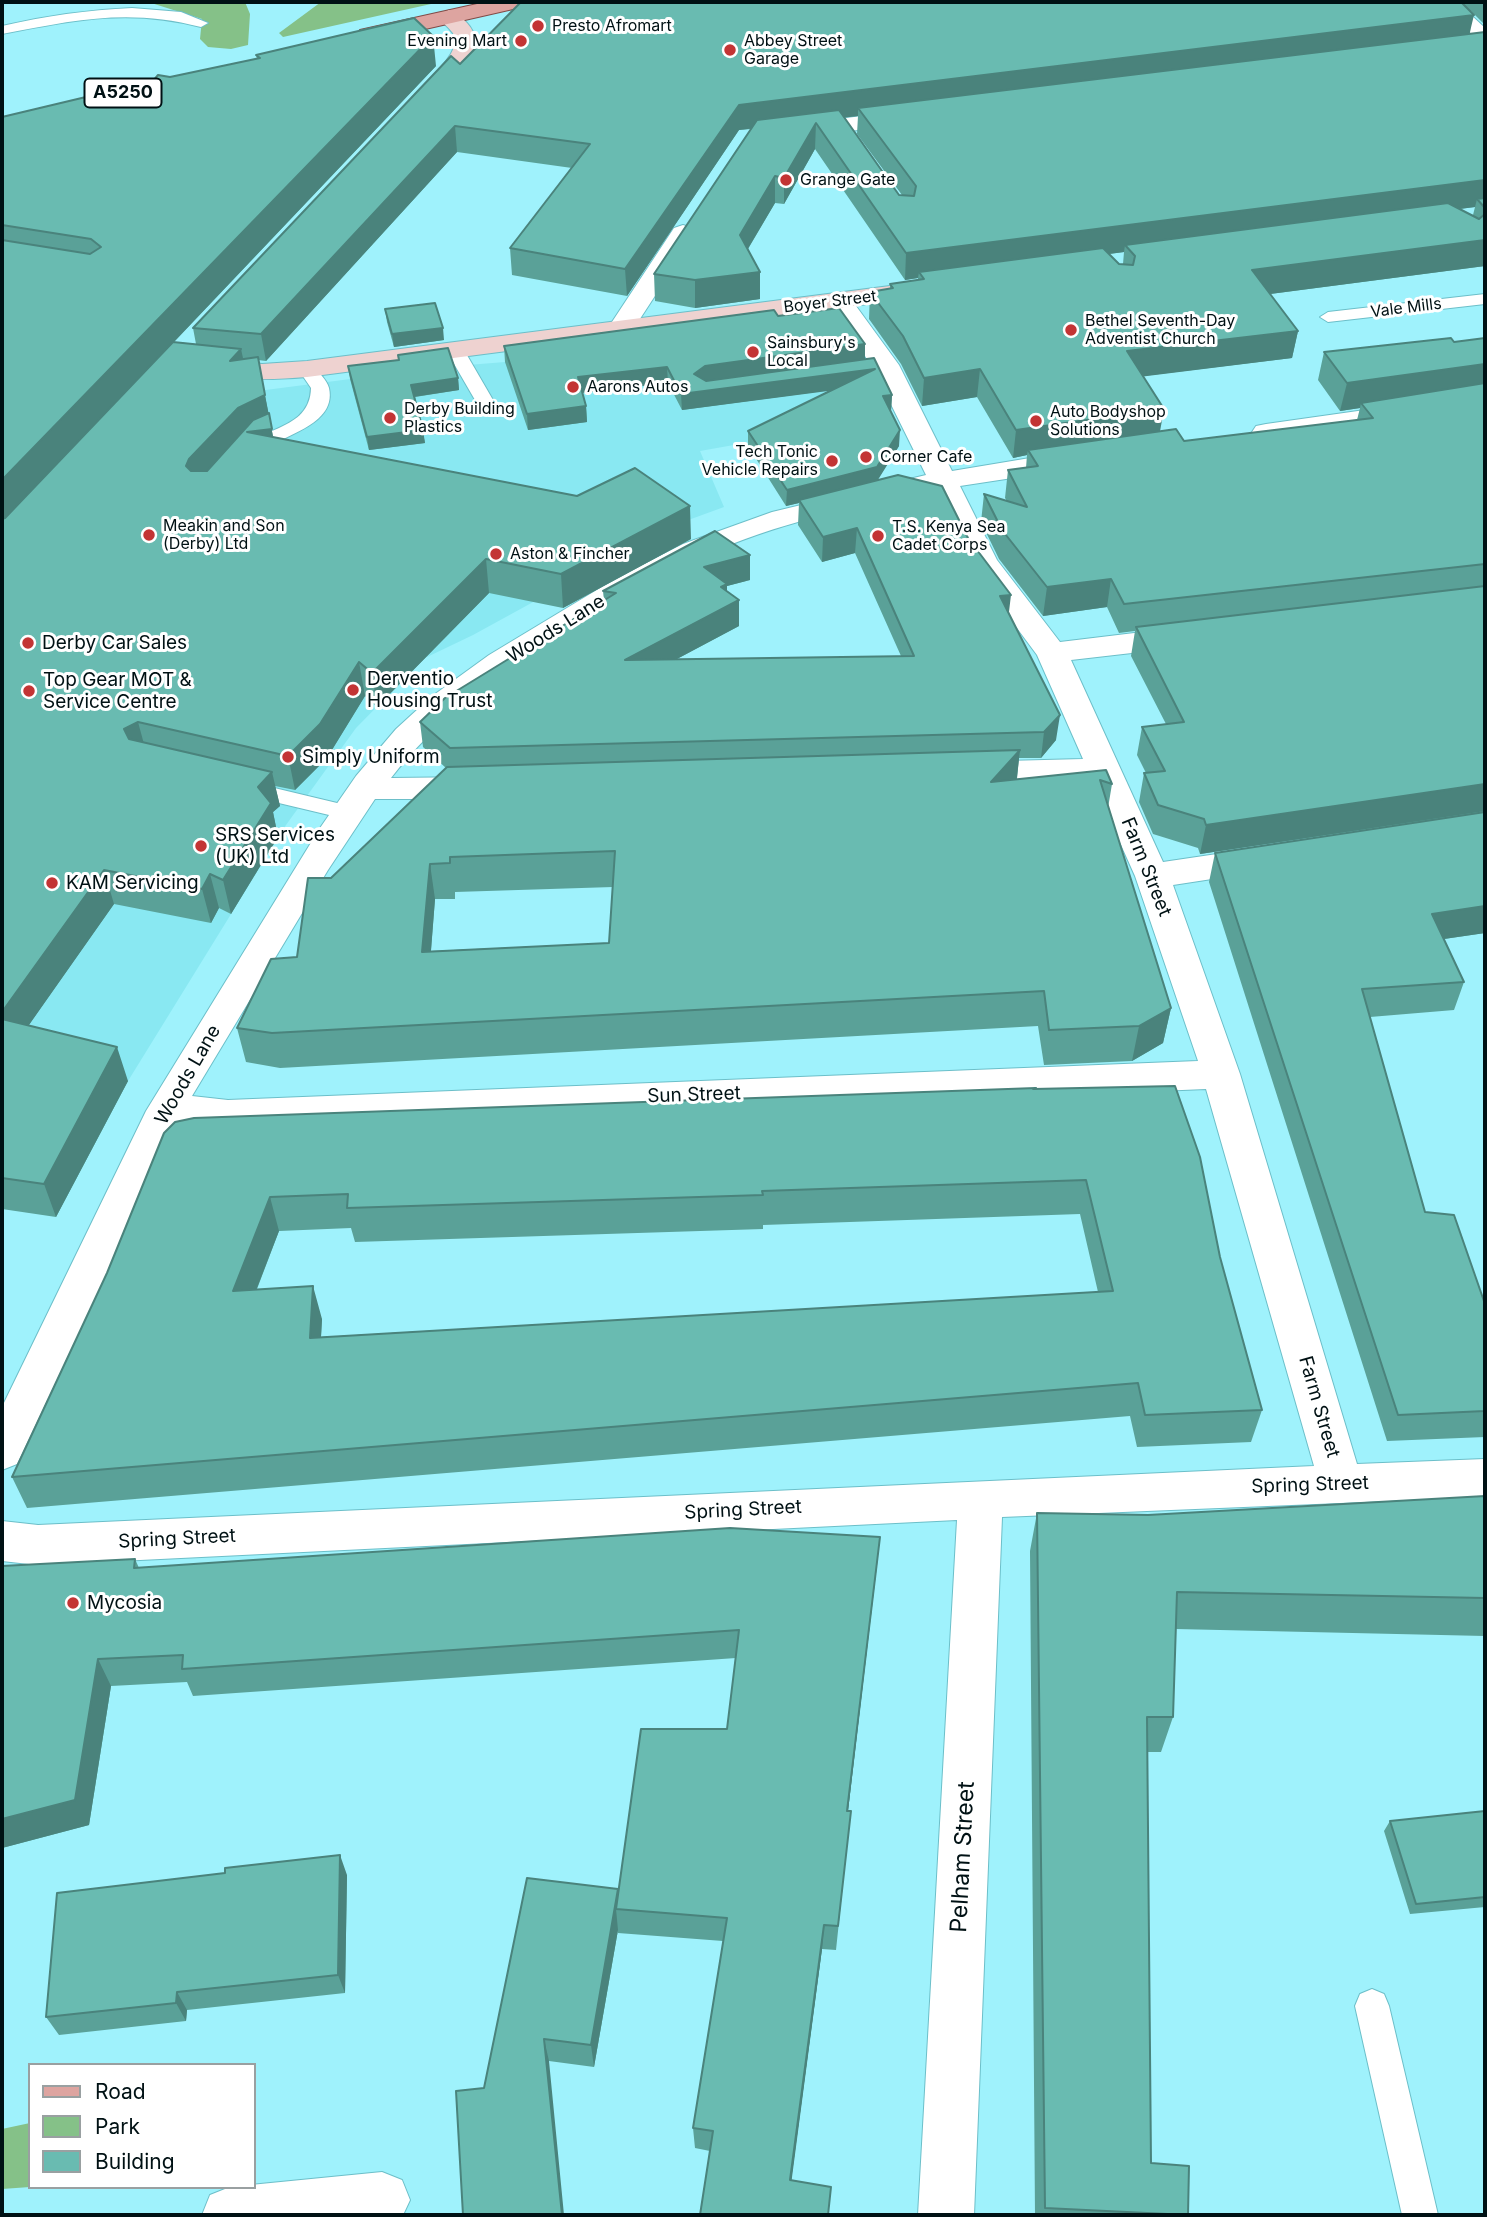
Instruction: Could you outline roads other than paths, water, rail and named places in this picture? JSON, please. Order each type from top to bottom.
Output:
[{"type":"main road","points":[[340,42],[514,2]]},
{"type":"street","points":[[1445,2],[1485,40]]},
{"type":"street","points":[[404,120],[460,58],[466,47],[465,35],[449,17]]},
{"type":"street","points":[[1459,51],[1485,47]]},
{"type":"street","points":[[772,134],[845,131],[937,114]]},
{"type":"street","points":[[621,328],[695,214]]},
{"type":"street","name":"Boyer Street","points":[[186,364],[262,372],[307,369],[941,287]]},
{"type":"street","name":"Farm Street","points":[[839,301],[878,366],[984,562],[1052,653],[1152,876],[1221,1073],[1342,1483]]},
{"type":"street","points":[[1240,436],[1485,401]]},
{"type":"street","name":"Woods Lane","points":[[2,1451],[14,1397],[99,1243],[168,1107],[290,904],[358,800],[409,736],[456,694],[533,641],[631,583],[739,532],[835,503],[940,479],[1104,456]]},
{"type":"street","points":[[1052,653],[1215,634]]},
{"type":"street","points":[[940,774],[1105,769]]},
{"type":"street","points":[[358,800],[401,790],[512,787]]},
{"type":"street","points":[[1152,876],[1299,854]]},
{"type":"street","name":"Sun Street","points":[[168,1107],[228,1115],[1221,1073]]},
{"type":"street","name":"Spring Street","points":[[2,1541],[38,1545],[980,1499],[1485,1478]]},
{"type":"street","name":"Pelham Street","points":[[946,2215],[980,1499]]},
{"type":"street","points":[[230,2189],[229,2215],[382,2200]]},
{"type":"lane","points":[[2,30],[129,2],[172,7],[191,14],[201,23]]},
{"type":"lane","name":"Vale Mills","points":[[1328,317],[1485,299]]},
{"type":"lane","points":[[455,350],[484,400]]},
{"type":"lane","points":[[233,468],[252,447],[309,419],[319,401],[320,387],[307,369]]},
{"type":"lane","points":[[225,783],[358,800]]},
{"type":"lane","points":[[1372,2007],[1420,2215]]},
{"type":"place","name":"Presto Afromart","points":[[538,26]]},
{"type":"place","name":"Evening Mart","points":[[521,41]]},
{"type":"place","name":"Abbey Street Garage","points":[[730,50]]},
{"type":"place","name":"Grange Gate","points":[[786,180]]},
{"type":"place","name":"Bethel Seventh-Day Adventist Church","points":[[1071,330]]},
{"type":"place","name":"Sainsbury's Local","points":[[753,352]]},
{"type":"place","name":"Aarons Autos","points":[[573,387]]},
{"type":"place","name":"Derby Building Plastics","points":[[390,418]]},
{"type":"place","name":"Auto Bodyshop Solutions","points":[[1036,421]]},
{"type":"place","name":"Corner Cafe","points":[[866,457]]},
{"type":"place","name":"Tech Tonic Vehicle Repairs","points":[[832,461]]},
{"type":"place","name":"Meakin and Son (Derby) Ltd","points":[[149,535]]},
{"type":"place","name":"T.S. Kenya Sea Cadet Corps","points":[[878,536]]},
{"type":"place","name":"Aston & Fincher","points":[[496,554]]},
{"type":"place","name":"Derby Car Sales","points":[[28,643]]},
{"type":"place","name":"Derventio Housing Trust","points":[[353,690]]},
{"type":"place","name":"Top Gear MOT & Service Centre","points":[[29,691]]},
{"type":"place","name":"Simply Uniform","points":[[288,757]]},
{"type":"place","name":"SRS Services (UK) Ltd","points":[[201,846]]},
{"type":"place","name":"KAM Servicing","points":[[52,883]]},
{"type":"place","name":"Mycosia","points":[[73,1603]]}]
